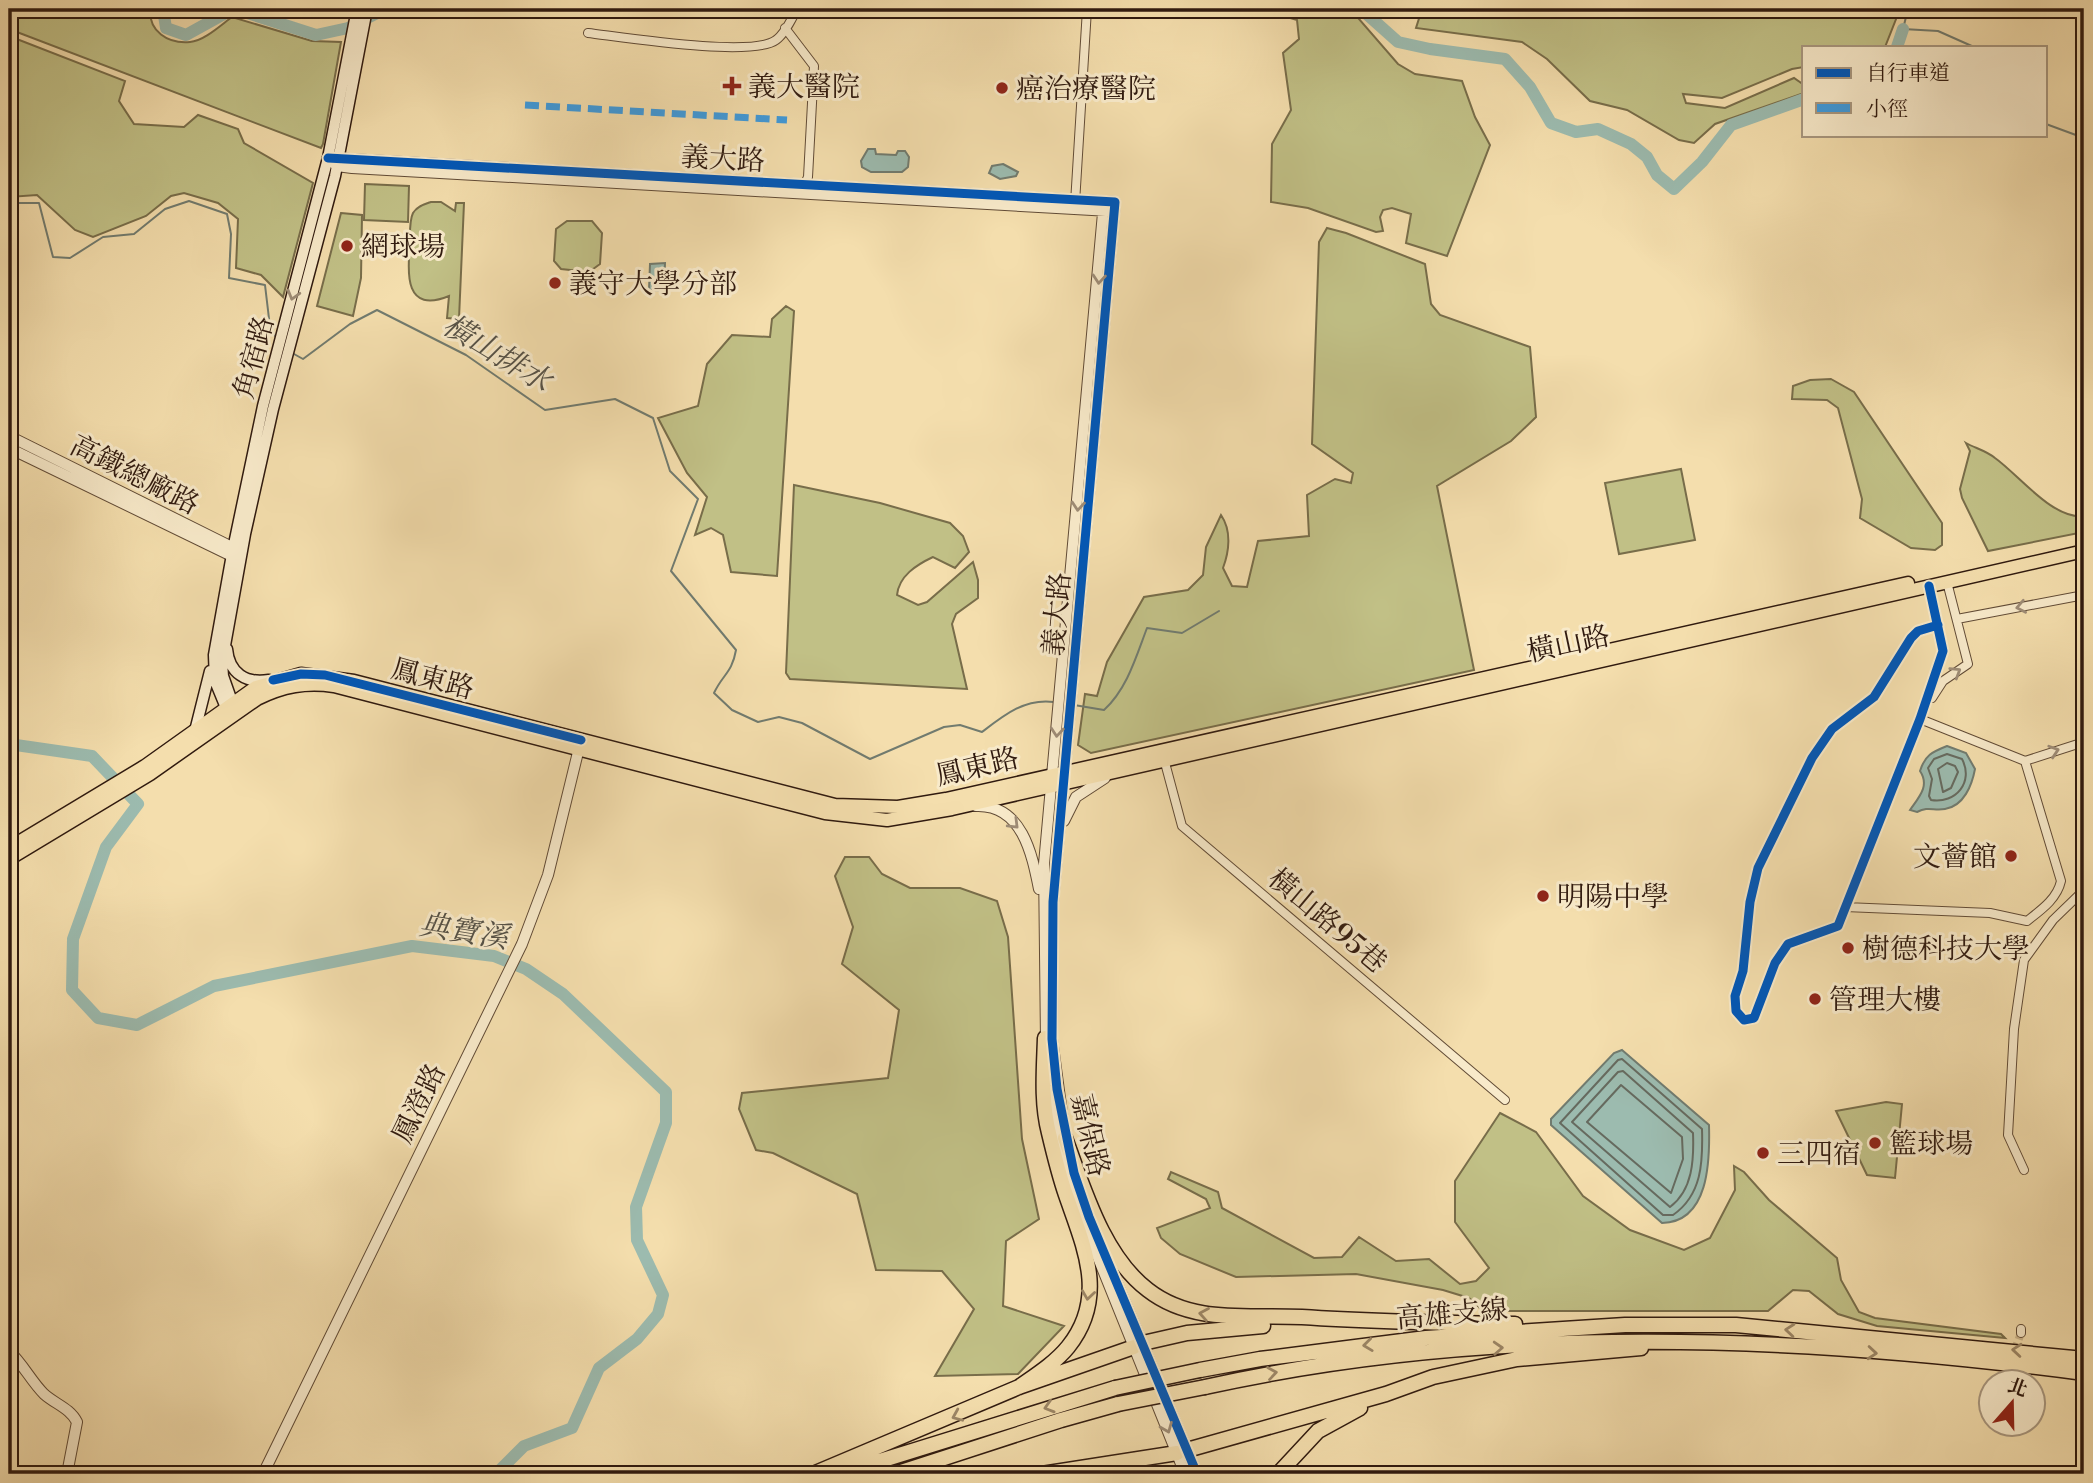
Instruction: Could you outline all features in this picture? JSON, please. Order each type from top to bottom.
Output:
[{"type":"highway","points":[[1019,1387],[1056,1360],[1069,1346],[1084,1317],[1090,1285],[1085,1243],[1065,1193],[1048,1130],[1043,1093],[1045,1038]]},
{"type":"highway","points":[[1065,1138],[1082,1184],[1115,1252],[1133,1277],[1149,1292],[1173,1305],[1210,1316],[1369,1322],[1656,1325]]},
{"type":"highway","points":[[813,1474],[1019,1387],[1174,1335],[1247,1327],[1369,1322]]},
{"type":"highway","name":"高雄支線","points":[[838,1474],[1115,1388],[1260,1359],[1426,1338],[1656,1325],[1736,1325],[2034,1352],[2084,1359]]},
{"type":"highway","name":"高雄支線","points":[[895,1474],[1118,1404],[1264,1374],[1425,1352],[1622,1340],[1711,1341],[2084,1373]]},
{"type":"highway","points":[[1042,1474],[1182,1452],[1386,1394],[1433,1377],[1517,1359],[1711,1341]]},
{"type":"highway","points":[[1278,1474],[1318,1431],[1386,1394]]},
{"type":"main road","name":"角宿路","points":[[231,710],[215,681],[214,654],[268,407],[335,161],[362,31],[360,9]]},
{"type":"main road","name":"角宿路","points":[[335,161],[352,39],[360,9]]},
{"type":"main road","name":"橫山路","points":[[1058,779],[2084,542]]},
{"type":"main road","name":"橫山路","points":[[1058,779],[1122,772],[1162,754],[2084,551]]},
{"type":"main road","name":"角宿路","points":[[231,710],[222,669],[237,554]]},
{"type":"main road","points":[[226,636],[228,659],[239,675],[259,682],[273,680]]},
{"type":"main road","points":[[195,731],[214,654]]},
{"type":"main road","name":"鳳東路","points":[[148,770],[273,680],[301,674],[325,675],[734,785],[835,805],[898,807],[1058,779]]},
{"type":"main road","name":"鳳東路","points":[[148,770],[195,731],[231,710],[275,690],[316,684],[580,745]]},
{"type":"main road","points":[[9,848],[148,770]]},
{"type":"main road","name":"鳳東路","points":[[776,795],[846,817],[887,820],[952,809],[1058,779]]},
{"type":"main road","points":[[9,859],[107,794]]},
{"type":"street","points":[[588,33],[732,47],[762,46],[776,40],[797,9]]},
{"type":"street","points":[[1075,205],[1087,9]]},
{"type":"street","points":[[785,29],[814,66],[806,185],[795,193]]},
{"type":"street","name":"義大路","points":[[335,161],[795,193],[1075,205]]},
{"type":"street","name":"義大路","points":[[335,161],[806,185],[1108,208],[1058,779]]},
{"type":"street","name":"高鐵總廠路","points":[[9,436],[237,554]]},
{"type":"street","name":"高鐵總廠路","points":[[9,448],[237,554]]},
{"type":"street","points":[[1920,719],[1943,681],[1968,664],[1947,582]]},
{"type":"street","points":[[1929,586],[1938,625],[1943,651],[1920,719],[1838,926],[1788,944],[1775,963],[1754,1018],[1744,1020],[1736,1011],[1735,996],[1743,971],[1750,902],[1758,868],[1777,826],[1812,758],[1832,729],[1874,697],[1910,638],[1918,631],[1938,625]]},
{"type":"street","points":[[1957,619],[2084,595]]},
{"type":"street","points":[[1920,719],[2025,761],[2084,742]]},
{"type":"street","name":"鳳澄路","points":[[263,1474],[522,944],[540,902],[580,745]]},
{"type":"street","name":"橫山路95巷","points":[[1162,754],[1182,826],[1505,1100]]},
{"type":"street","points":[[1845,907],[1990,913],[2027,921],[2043,909],[2059,891],[2061,881],[2025,761]]},
{"type":"street","points":[[1058,849],[1066,816],[1076,797],[1097,781],[1122,772]]},
{"type":"street","name":"嘉保路","points":[[1058,779],[1058,849],[1053,902],[1052,1039],[1065,1138],[1089,1217],[1138,1345],[1182,1452],[1197,1474]]},
{"type":"street","name":"嘉保路","points":[[1058,779],[1042,907],[1045,1038],[1052,1110],[1062,1157],[1092,1246],[1138,1345]]},
{"type":"street","points":[[952,809],[988,807],[1015,823],[1028,844],[1042,907]]},
{"type":"street","points":[[2024,1170],[2007,1135],[2014,1029],[2024,960],[2053,920],[2084,890]]},
{"type":"street","points":[[9,1351],[24,1365],[43,1393],[73,1414],[77,1422],[67,1474]]},
{"type":"street","name":"嘉保路","points":[[1182,1452],[1185,1474]]},
{"type":"shaded area","points":[[9,9],[150,9],[150,17],[156,30],[167,38],[182,42],[201,39],[232,17],[312,41],[341,42],[323,144],[321,148],[9,29]]},
{"type":"shaded area","points":[[1260,9],[1345,9],[1353,12],[1398,64],[1415,74],[1462,81],[1475,117],[1490,145],[1447,256],[1406,243],[1411,214],[1392,208],[1383,210],[1380,217],[1383,231],[1376,232],[1308,208],[1271,202],[1272,144],[1291,110],[1283,53],[1299,39],[1297,20]]},
{"type":"shaded area","points":[[1422,9],[1900,9],[1885,46],[1802,46],[1802,67],[1722,98],[1683,94],[1686,103],[1725,108],[1794,78],[1802,84],[1802,94],[1715,124],[1694,143],[1679,140],[1627,110],[1590,101],[1547,59],[1522,42],[1416,28]]},
{"type":"shaded area","points":[[9,36],[125,81],[119,101],[134,124],[184,127],[198,115],[238,129],[244,143],[313,183],[283,297],[261,275],[236,268],[238,219],[218,203],[184,193],[171,196],[146,216],[93,237],[75,230],[37,195],[9,197]]},
{"type":"shaded area","points":[[365,184],[409,186],[408,222],[364,220]]},
{"type":"shaded area","points":[[441,202],[455,211],[456,203],[464,203],[459,319],[447,318],[449,296],[424,300],[412,288],[409,279],[412,216],[421,206]]},
{"type":"shaded area","name":"網球場","points":[[341,213],[362,215],[361,278],[353,316],[317,306]]},
{"type":"shaded area","points":[[567,221],[592,221],[602,233],[600,264],[589,272],[561,269],[554,261],[556,229]]},
{"type":"shaded area","points":[[1327,228],[1425,264],[1431,304],[1440,315],[1530,347],[1536,417],[1511,441],[1437,486],[1474,670],[1091,753],[1078,745],[1085,694],[1097,696],[1107,662],[1144,597],[1188,590],[1203,575],[1206,547],[1221,515],[1227,528],[1228,542],[1223,568],[1232,586],[1247,587],[1258,541],[1309,536],[1307,495],[1335,479],[1351,483],[1353,473],[1312,444],[1319,242]]},
{"type":"shaded area","points":[[786,306],[794,311],[777,576],[731,572],[723,535],[711,528],[695,535],[707,497],[687,473],[658,418],[698,406],[707,364],[732,335],[770,337],[772,319]]},
{"type":"shaded area","points":[[1831,379],[1854,392],[1942,523],[1942,545],[1935,550],[1911,548],[1860,518],[1862,499],[1838,408],[1827,400],[1792,399],[1793,386],[1810,380]]},
{"type":"shaded area","points":[[1966,443],[1992,456],[2060,511],[2084,516],[2084,532],[1988,551],[1960,489],[1970,451]]},
{"type":"shaded area","points":[[1681,469],[1695,540],[1619,554],[1605,483]]},
{"type":"shaded area","points":[[794,485],[880,503],[950,523],[963,536],[969,552],[955,568],[933,557],[909,572],[901,582],[897,595],[918,605],[927,602],[973,562],[978,580],[978,598],[956,614],[952,624],[967,689],[790,679],[786,673]]},
{"type":"shaded area","points":[[845,857],[869,857],[882,874],[910,888],[960,888],[997,901],[1008,937],[1022,1139],[1039,1219],[1006,1241],[1003,1306],[1064,1326],[1018,1374],[935,1376],[974,1309],[942,1271],[876,1270],[857,1194],[773,1153],[756,1150],[739,1109],[742,1093],[888,1078],[899,1010],[842,964],[853,927],[835,876]]},
{"type":"shaded area","name":"籃球場","points":[[1886,1102],[1902,1104],[1895,1178],[1867,1175],[1836,1111]]},
{"type":"shaded area","points":[[1500,1113],[1536,1132],[1583,1196],[1630,1230],[1684,1250],[1710,1238],[1735,1190],[1734,1166],[1744,1172],[1769,1200],[1837,1258],[1841,1280],[1859,1312],[1875,1318],[2001,1334],[2005,1338],[1877,1326],[1838,1314],[1809,1291],[1793,1290],[1768,1311],[1483,1311],[1469,1298],[1443,1290],[1356,1274],[1236,1277],[1180,1254],[1161,1238],[1157,1228],[1210,1208],[1206,1199],[1168,1179],[1171,1172],[1218,1192],[1222,1208],[1314,1258],[1342,1257],[1359,1237],[1396,1261],[1429,1259],[1460,1284],[1476,1281],[1489,1268],[1455,1222],[1455,1181]]},
{"type":"water","points":[[868,149],[875,149],[876,154],[896,155],[898,151],[905,151],[909,157],[908,167],[902,172],[871,172],[862,167],[861,161]]},
{"type":"water","points":[[1003,164],[1018,172],[1016,176],[1000,179],[989,173],[992,166]]},
{"type":"water","points":[[665,263],[664,291],[649,290],[650,264]]},
{"type":"water","points":[[1947,746],[1966,753],[1975,769],[1966,794],[1957,804],[1945,809],[1925,809],[1917,812],[1910,810],[1924,787],[1920,771],[1924,761],[1933,752]]},
{"type":"water","points":[[1622,1050],[1709,1125],[1709,1155],[1704,1187],[1698,1201],[1678,1220],[1662,1223],[1551,1125],[1551,1119],[1614,1053]]},
{"type":"waterway","points":[[163,9],[166,28],[186,35],[233,9]]},
{"type":"waterway","points":[[235,9],[316,35],[348,28],[385,9]]},
{"type":"waterway","points":[[500,9],[512,12],[516,9]]},
{"type":"waterway","points":[[1361,9],[1398,42],[1505,59],[1530,87],[1551,123],[1576,132],[1598,129],[1631,144],[1647,157],[1657,175],[1674,189],[1702,162],[1731,125],[1802,100]]},
{"type":"waterway","points":[[1908,9],[1903,29],[1938,31],[1972,46]]},
{"type":"waterway","points":[[1897,46],[1903,29]]},
{"type":"waterway","points":[[2048,125],[2084,138]]},
{"type":"waterway","name":"橫山排水","points":[[9,203],[39,203],[53,257],[70,258],[103,237],[134,234],[165,209],[189,201],[227,214],[231,234],[229,278],[265,285],[270,327],[277,339]]},
{"type":"waterway","name":"橫山排水","points":[[294,354],[303,359],[350,324],[377,310],[466,355],[545,410],[615,399],[653,418],[670,471],[698,499],[671,571],[736,650],[730,669],[714,693],[732,710],[758,722],[779,717],[802,723],[870,759],[944,727],[960,725],[982,732],[1024,705],[1054,702]]},
{"type":"waterway","name":"橫山排水","points":[[1074,705],[1104,710],[1112,702],[1130,672],[1147,628],[1182,633],[1219,611]]},
{"type":"waterway","name":"典寶溪","points":[[9,744],[92,756],[138,804],[106,847],[73,939],[72,990],[98,1018],[137,1025],[214,986],[412,946],[494,956],[526,969],[563,994],[666,1092],[666,1123],[636,1207],[637,1240],[663,1295],[658,1314],[637,1339],[599,1368],[572,1428],[524,1446],[496,1474]]},
{"type":"tunnel","points":[[2008,1368],[2021,1333]]},
{"type":"marked path","points":[[525,105],[787,120]]},
{"type":"cycle path","points":[[328,158],[1115,202],[1053,902],[1052,1039],[1057,1089],[1074,1173],[1089,1217],[1197,1474]]},
{"type":"cycle path","points":[[1929,586],[1943,651],[1920,719],[1838,926],[1788,944],[1775,963],[1754,1018],[1744,1020],[1736,1011],[1735,996],[1743,971],[1750,902],[1758,868],[1812,758],[1832,729],[1874,697],[1911,638],[1918,631],[1938,625]]},
{"type":"cycle path","points":[[273,680],[301,674],[325,675],[581,740]]},
{"type":"place","name":"義大醫院","points":[[732,86]]},
{"type":"place","name":"癌治療醫院","points":[[1002,88]]},
{"type":"place","name":"網球場","points":[[347,246]]},
{"type":"place","name":"義守大學分部","points":[[555,283]]},
{"type":"place","name":"文薈館","points":[[2011,856]]},
{"type":"place","name":"明陽中學","points":[[1543,896]]},
{"type":"place","name":"樹德科技大學","points":[[1848,948]]},
{"type":"place","name":"管理大樓","points":[[1815,999]]},
{"type":"place","name":"籃球場","points":[[1875,1143]]},
{"type":"place","name":"三四宿","points":[[1763,1153]]}]
